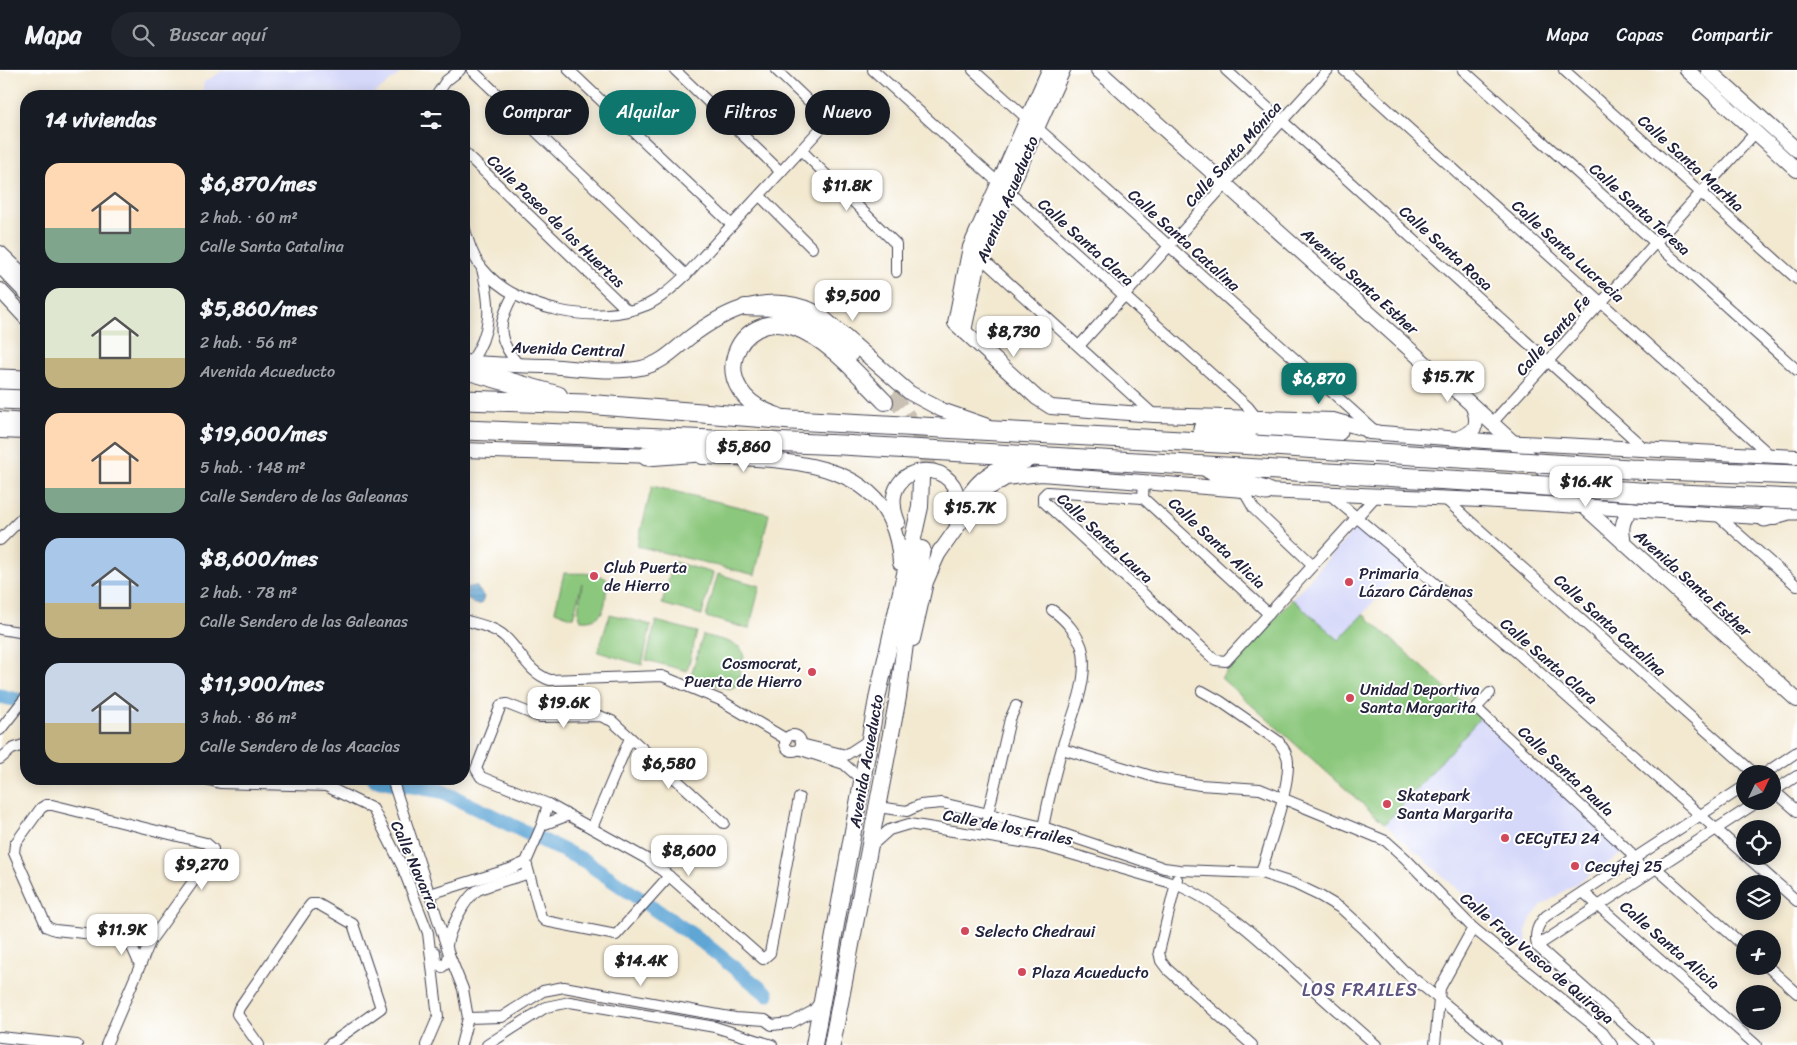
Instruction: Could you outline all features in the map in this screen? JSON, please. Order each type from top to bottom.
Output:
[{"type":"highway","points":[[470,365],[585,404]]},
{"type":"highway","points":[[0,380],[20,380]]},
{"type":"highway","points":[[0,399],[20,401]]},
{"type":"highway","points":[[470,400],[585,404],[792,420],[1003,430],[1620,468],[1797,475]]},
{"type":"highway","points":[[1117,437],[1180,429],[1271,433],[1338,431]]},
{"type":"highway","points":[[470,430],[793,443],[1252,468],[1655,493],[1797,499]]},
{"type":"highway","points":[[647,456],[793,443]]},
{"type":"highway","points":[[957,518],[970,494],[982,481],[1002,468],[1030,456]]},
{"type":"highway","points":[[1205,466],[1228,480],[1266,491]]},
{"type":"highway","points":[[1765,517],[1797,510]]},
{"type":"main road","name":"Avenida Acueducto","points":[[1032,123],[1049,70]]},
{"type":"main road","name":"Avenida Acueducto","points":[[1063,70],[1032,123],[974,252],[959,327],[1041,401],[1055,407],[1154,414]]},
{"type":"main road","name":"Avenida Santa Esther","points":[[1098,70],[1492,423],[1797,700]]},
{"type":"main road","points":[[1687,70],[1797,170]]},
{"type":"main road","points":[[1708,70],[1796,147],[1783,156]]},
{"type":"main road","points":[[0,253],[20,272]]},
{"type":"main road","points":[[0,266],[20,287]]},
{"type":"main road","points":[[0,281],[20,296]]},
{"type":"main road","points":[[0,290],[20,312]]},
{"type":"main road","name":"Avenida Central","points":[[470,364],[611,370],[644,367],[668,356],[708,324],[727,313],[745,307],[775,302],[802,305],[818,313],[834,325],[896,382],[925,402],[965,420],[1003,430]]},
{"type":"main road","points":[[745,307],[782,309],[797,313],[821,326],[888,398],[813,337],[792,326],[770,325],[758,328],[742,342],[732,364],[736,386],[751,404],[765,412],[792,420]]},
{"type":"main road","points":[[1457,438],[1472,432],[1476,426],[1476,415],[1472,405]]},
{"type":"main road","points":[[1154,414],[1333,420],[1376,432]]},
{"type":"main road","points":[[6,420],[20,421]]},
{"type":"main road","points":[[0,430],[20,432]]},
{"type":"main road","points":[[1338,431],[1376,432],[1485,441],[1797,457]]},
{"type":"main road","points":[[1485,441],[1493,443],[1504,458],[1507,473],[1502,487]]},
{"type":"main road","points":[[1481,500],[1502,487],[1513,468],[1514,455],[1510,441]]},
{"type":"main road","points":[[1584,506],[1580,493],[1580,479],[1591,459],[1611,448]]},
{"type":"main road","points":[[470,449],[754,459],[792,462],[844,475],[865,488],[886,511],[897,538],[900,563]]},
{"type":"main road","points":[[1591,459],[1587,478],[1588,486],[1598,501],[1609,508]]},
{"type":"main road","points":[[892,634],[890,625],[900,563],[902,533],[892,502],[897,488],[905,477],[926,470],[939,472],[946,477],[958,494],[957,518],[937,556],[922,598],[906,676],[898,697]]},
{"type":"main road","points":[[937,556],[987,489],[1006,478],[1041,474],[1243,490],[1481,500],[1797,519]]},
{"type":"main road","name":"Avenida Acueducto","points":[[814,1045],[870,739],[926,478],[930,507],[907,629],[898,697],[832,1045]]},
{"type":"main road","points":[[1624,544],[1620,528],[1623,518],[1631,509]]},
{"type":"street","points":[[440,90],[446,81],[460,70]]},
{"type":"street","points":[[472,70],[686,275]]},
{"type":"street","points":[[570,70],[732,225]]},
{"type":"street","points":[[675,70],[781,172]]},
{"type":"street","points":[[481,268],[498,284],[514,294],[548,309],[587,314],[628,312],[648,305],[665,294],[686,275],[823,126],[824,118],[776,70]]},
{"type":"street","name":"Calle Santa Clara","points":[[873,70],[1256,417]]},
{"type":"street","name":"Calle Santa Catalina","points":[[973,70],[1376,432]]},
{"type":"street","name":"Calle Santa Rosa","points":[[1226,70],[1550,361],[1645,450]]},
{"type":"street","name":"Calle Santa Mónica","points":[[1079,346],[1328,70]]},
{"type":"street","name":"Calle Santa Lucrecia","points":[[1344,70],[1603,302],[1771,456]]},
{"type":"street","name":"Calle Santa Teresa","points":[[1463,70],[1797,370]]},
{"type":"street","name":"Calle Santa Martha","points":[[1564,70],[1797,279]]},
{"type":"street","name":"Calle Santa Fe","points":[[1492,423],[1756,132]]},
{"type":"street","points":[[801,150],[896,244],[896,272]]},
{"type":"street","name":"Calle Paseo de las Huertas","points":[[470,158],[628,312]]},
{"type":"street","points":[[760,196],[812,248]]},
{"type":"street","points":[[470,247],[481,268],[488,295],[485,339],[470,359]]},
{"type":"street","points":[[974,252],[1154,414]]},
{"type":"street","points":[[488,295],[498,284]]},
{"type":"street","points":[[514,294],[503,315],[500,327],[506,348],[519,365]]},
{"type":"street","points":[[487,328],[500,327]]},
{"type":"street","points":[[1143,498],[1144,481]]},
{"type":"street","points":[[1243,490],[1254,509],[1312,564]]},
{"type":"street","name":"Calle Santa Laura","points":[[1143,498],[1047,492],[1043,496],[1043,500],[1215,660],[1226,661],[1269,614]]},
{"type":"street","name":"Calle Santa Clara","points":[[1329,494],[1521,656],[1736,847]]},
{"type":"street","points":[[1269,614],[1312,564],[1376,496]]},
{"type":"street","name":"Calle Santa Alicia","points":[[1143,498],[1269,614]]},
{"type":"street","name":"Calle Santa Catalina","points":[[1445,499],[1745,765]]},
{"type":"street","points":[[1716,514],[1797,586]]},
{"type":"street","points":[[0,540],[20,520]]},
{"type":"street","points":[[1040,845],[1062,749],[1082,684],[1083,650],[1078,639],[1062,617],[1052,610]]},
{"type":"street","points":[[470,622],[494,630],[504,637],[530,668],[540,676],[550,680],[662,676],[720,700],[786,739],[790,735],[796,735],[800,738],[800,746],[845,759],[863,781]]},
{"type":"street","points":[[0,629],[20,633]]},
{"type":"street","points":[[1202,691],[1271,736],[1285,750],[1288,760],[1282,798],[1261,874]]},
{"type":"street","name":"Calle Santa Paula","points":[[1490,693],[1476,708],[1634,857],[1646,875]]},
{"type":"street","points":[[0,730],[20,704]]},
{"type":"street","points":[[724,823],[606,717],[540,717],[507,704],[501,705],[476,768],[477,773],[481,777],[548,804],[647,859],[763,959],[770,953],[800,798]]},
{"type":"street","points":[[985,836],[988,814],[1010,719],[1016,706]]},
{"type":"street","points":[[592,828],[630,738]]},
{"type":"street","points":[[845,759],[870,739]]},
{"type":"street","points":[[0,752],[20,746]]},
{"type":"street","points":[[0,759],[12,749]]},
{"type":"street","name":"Calle Fray Vasco de Quiroga","points":[[1062,749],[1158,778],[1200,785],[1260,789],[1386,841],[1473,928],[1612,1043]]},
{"type":"street","points":[[1778,765],[1797,752]]},
{"type":"street","points":[[1781,786],[1797,776]]},
{"type":"street","name":"Calle Navarra","points":[[291,785],[326,786],[373,809],[402,866],[428,933],[438,1017],[426,1045]]},
{"type":"street","name":"Calle Navarra","points":[[394,785],[448,951],[463,989],[468,1018],[462,1045]]},
{"type":"street","points":[[1648,1045],[1537,946],[1536,932],[1540,922],[1634,857],[1736,792]]},
{"type":"street","points":[[1781,798],[1797,811]]},
{"type":"street","name":"Calle de los Frailes","points":[[877,807],[907,811],[920,805],[942,803],[1043,827],[1164,868],[1261,874],[1294,884],[1342,909],[1403,970],[1496,1045]]},
{"type":"street","points":[[548,804],[541,828],[526,862],[527,874],[541,917],[550,923],[616,935],[668,876]]},
{"type":"street","points":[[106,1045],[151,940],[210,858],[213,849],[206,843],[46,805],[41,808],[15,844],[14,853],[47,927],[54,930],[151,940]]},
{"type":"street","points":[[1537,946],[1744,810]]},
{"type":"street","points":[[541,828],[569,815]]},
{"type":"street","name":"Calle de los Frailes","points":[[870,848],[889,830],[909,824],[1040,845],[1175,884],[1187,889],[1229,917],[1267,946],[1376,1045]]},
{"type":"street","points":[[402,866],[404,858],[411,853],[415,857],[421,875],[425,879]]},
{"type":"street","points":[[430,894],[510,869],[526,862]]},
{"type":"street","name":"Calle Santa Clara","points":[[1756,865],[1797,901]]},
{"type":"street","points":[[1656,868],[1736,939]]},
{"type":"street","points":[[1179,870],[1159,952],[1160,961],[1252,1045]]},
{"type":"street","points":[[428,933],[438,964],[442,967],[445,965],[449,935],[470,896],[477,890],[527,874]]},
{"type":"street","name":"Calle Santa Alicia","points":[[1583,892],[1756,1045]]},
{"type":"street","points":[[259,1045],[237,1014],[239,1008],[307,909],[311,904],[318,904],[353,924],[381,1008],[328,1045]]},
{"type":"street","points":[[1435,1045],[1440,988],[1473,928]]},
{"type":"street","points":[[128,938],[140,965]]},
{"type":"street","points":[[1777,975],[1797,993]]},
{"type":"street","points":[[468,1018],[502,1017],[543,991],[564,987],[678,1007],[765,1026],[792,1024],[813,1011],[822,998]]},
{"type":"street","points":[[487,1045],[536,1012],[557,1003],[582,1003],[715,1027],[772,1045]]},
{"type":"street","points":[[676,1020],[678,1007]]},
{"type":"street","points":[[0,1037],[77,1045]]},
{"type":"shaded area","points":[[224,70],[404,70],[379,90],[202,90],[204,82]]},
{"type":"shaded area","name":"Primaria Lázaro Cárdenas","points":[[1359,524],[1406,565],[1339,641],[1292,599]]},
{"type":"shaded area","name":"CECyTEJ 24","points":[[1480,718],[1625,852],[1541,906],[1531,918],[1526,931],[1527,945],[1523,948],[1385,824]]},
{"type":"green space","points":[[652,486],[769,514],[755,575],[637,546]]},
{"type":"green space","points":[[673,562],[713,573],[702,615],[662,604]]},
{"type":"green space","points":[[564,573],[592,574],[607,579],[604,608],[597,617],[590,620],[581,620],[578,612],[582,583],[573,618],[555,611]]},
{"type":"green space","points":[[718,574],[760,586],[749,629],[706,617]]},
{"type":"green space","name":"Unidad Deportiva Santa Margarita","points":[[1292,599],[1339,640],[1363,614],[1480,718],[1385,824],[1221,678]]},
{"type":"green space","points":[[610,614],[651,625],[642,665],[598,652]]},
{"type":"green space","points":[[656,621],[697,632],[687,671],[646,660]]},
{"type":"green space","points":[[703,635],[727,641],[741,648],[744,657],[737,685],[730,689],[693,679],[691,675]]},
{"type":"water","points":[[476,586],[484,597],[481,604],[474,604],[470,601],[470,587]]},
{"type":"waterway","points":[[0,696],[20,701]]},
{"type":"waterway","points":[[408,785],[441,791],[585,861],[701,941],[767,994]]},
{"type":"tunnel","points":[[891,395],[906,414],[922,444],[931,478]]},
{"type":"place","name":"Club Puerta de Hierro","points":[[594,576]]},
{"type":"place","name":"Primaria Lázaro Cárdenas","points":[[1349,582]]},
{"type":"place","name":"Cosmocrat, Puerta de Hierro","points":[[812,672]]},
{"type":"place","name":"Unidad Deportiva Santa Margarita","points":[[1350,698]]},
{"type":"place","name":"Skatepark Santa Margarita","points":[[1387,804]]},
{"type":"place","name":"CECyTEJ 24","points":[[1505,838]]},
{"type":"place","name":"Cecytej 25","points":[[1575,866]]},
{"type":"place","name":"Selecto Chedraui","points":[[965,931]]},
{"type":"place","name":"Plaza Acueducto","points":[[1022,972]]},
{"type":"district","name":"LOS FRAILES","points":[[1360,990]]}]
